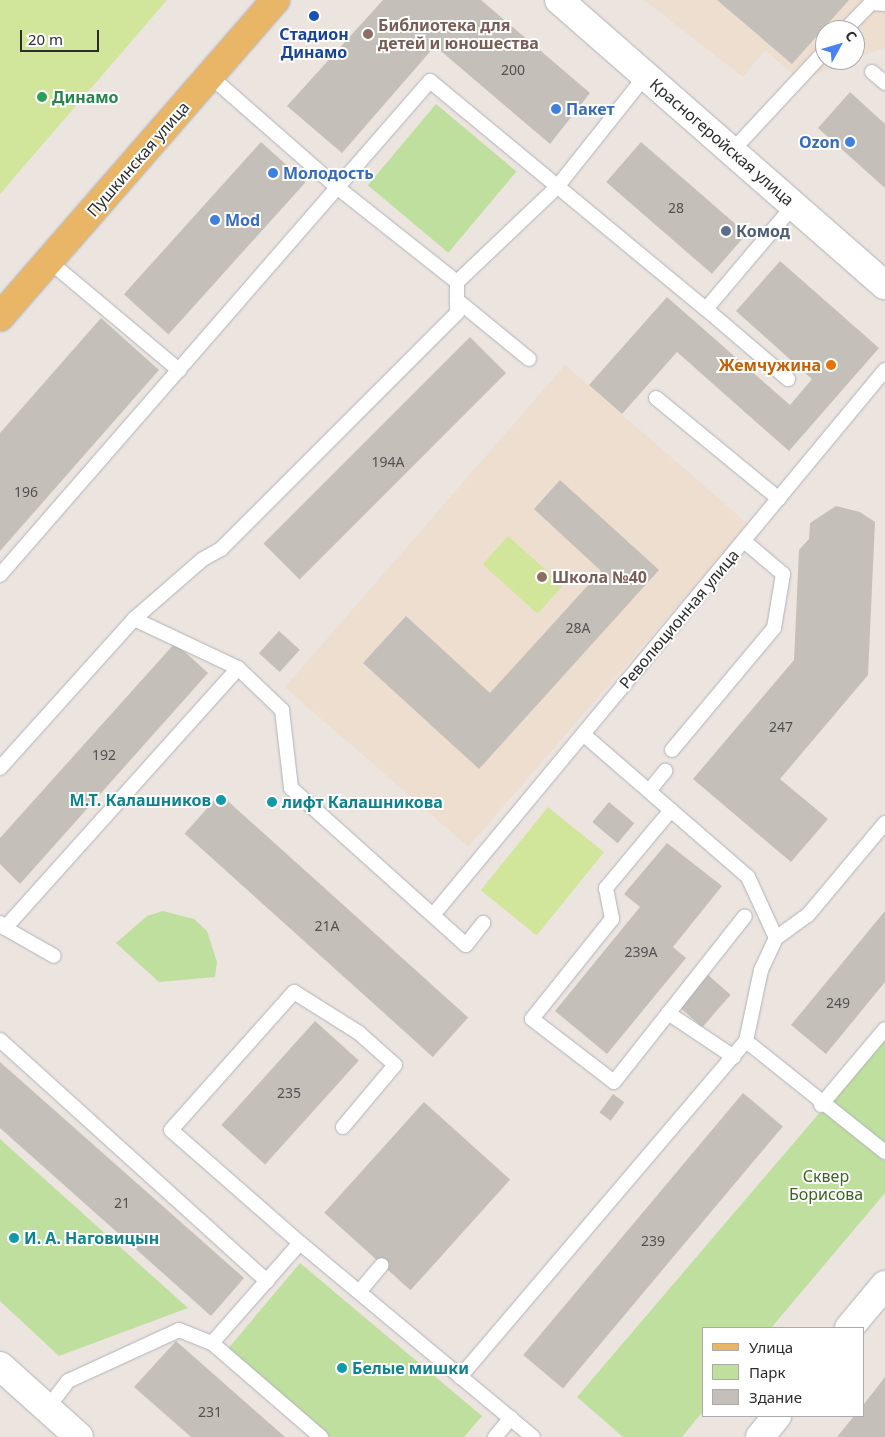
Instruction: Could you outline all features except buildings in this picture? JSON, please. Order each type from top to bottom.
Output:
[{"type":"main road","name":"Пушкинская улица","points":[[0,317],[276,0]]},
{"type":"street","name":"Красногеройская улица","points":[[559,0],[885,285]]},
{"type":"street","points":[[850,1327],[884,1288]]},
{"type":"street","points":[[0,1366],[79,1437]]},
{"type":"street","points":[[760,1437],[776,1417]]},
{"type":"lane","points":[[855,20],[871,3],[885,4]]},
{"type":"lane","points":[[732,151],[815,61]]},
{"type":"lane","points":[[872,72],[885,83]]},
{"type":"lane","points":[[0,768],[134,619],[203,559],[221,549],[457,313],[457,282],[557,186],[646,75]]},
{"type":"lane","points":[[210,76],[337,187],[457,282]]},
{"type":"lane","points":[[0,575],[430,81],[788,379]]},
{"type":"lane","points":[[706,309],[794,205]]},
{"type":"lane","points":[[49,261],[179,370]]},
{"type":"lane","points":[[457,300],[528,359]]},
{"type":"lane","name":"Революционная улица","points":[[433,915],[885,370]]},
{"type":"lane","points":[[656,398],[778,499]]},
{"type":"lane","points":[[672,750],[774,628],[783,574],[744,541]]},
{"type":"lane","points":[[134,619],[238,668],[282,710],[291,788],[466,945],[483,923]]},
{"type":"lane","points":[[54,956],[3,926],[238,668]]},
{"type":"lane","points":[[583,734],[748,877],[776,938]]},
{"type":"lane","points":[[649,791],[666,771]]},
{"type":"lane","points":[[671,810],[606,888],[612,919],[532,1019],[614,1082],[745,916]]},
{"type":"lane","points":[[460,1377],[734,1057],[746,1041],[761,970],[776,938],[808,915],[885,823]]},
{"type":"lane","points":[[343,1127],[395,1066],[359,1034],[294,992],[171,1130],[300,1243],[533,1437]]},
{"type":"lane","points":[[668,1013],[734,1057]]},
{"type":"lane","points":[[821,1105],[885,1029]]},
{"type":"lane","points":[[0,1040],[267,1281]]},
{"type":"lane","points":[[746,1041],[821,1105],[885,1152]]},
{"type":"lane","points":[[212,1343],[300,1243]]},
{"type":"lane","points":[[359,1292],[382,1265]]},
{"type":"lane","points":[[47,1409],[68,1381],[179,1330],[212,1343],[321,1437]]},
{"type":"lane","points":[[495,1437],[511,1418]]},
{"type":"shaded area","points":[[644,0],[885,0],[885,48],[865,55],[865,20],[815,20],[815,70],[826,70],[801,81],[765,50],[743,77]]},
{"type":"shaded area","name":"Школа №40","points":[[565,365],[748,524],[468,847],[285,687]]},
{"type":"green space","name":"Динамо","points":[[0,0],[167,0],[0,194]]},
{"type":"green space","points":[[436,104],[516,171],[448,253],[368,185]]},
{"type":"green space","points":[[508,536],[563,586],[538,614],[483,564]]},
{"type":"green space","points":[[548,807],[604,852],[537,935],[481,890]]},
{"type":"green space","points":[[163,911],[194,919],[207,931],[217,962],[215,977],[159,982],[116,943],[147,916]]},
{"type":"green space","name":"Сквер Борисова","points":[[885,1036],[885,1193],[772,1327],[702,1327],[702,1412],[682,1437],[623,1437],[577,1397]]},
{"type":"green space","points":[[0,1139],[188,1308],[59,1356],[0,1301]]},
{"type":"green space","points":[[300,1263],[482,1416],[464,1437],[330,1437],[227,1350]]},
{"type":"place","name":"Стадион Динамо","points":[[314,16]]},
{"type":"place","name":"Библиотека для детей и юношества","points":[[368,34]]},
{"type":"place","name":"Динамо","points":[[42,97]]},
{"type":"place","name":"Пакет","points":[[556,109]]},
{"type":"place","name":"Ozon","points":[[850,142]]},
{"type":"place","name":"Молодость","points":[[273,173]]},
{"type":"place","name":"Mod","points":[[215,220]]},
{"type":"place","name":"Комод","points":[[726,231]]},
{"type":"place","name":"Жемчужина","points":[[831,365]]},
{"type":"place","name":"Школа №40","points":[[542,577]]},
{"type":"place","name":"М.Т. Калашников","points":[[221,800]]},
{"type":"place","name":"лифт Калашникова","points":[[272,802]]},
{"type":"place","name":"И. А. Наговицын","points":[[14,1238]]},
{"type":"place","name":"Белые мишки","points":[[342,1368]]}]
